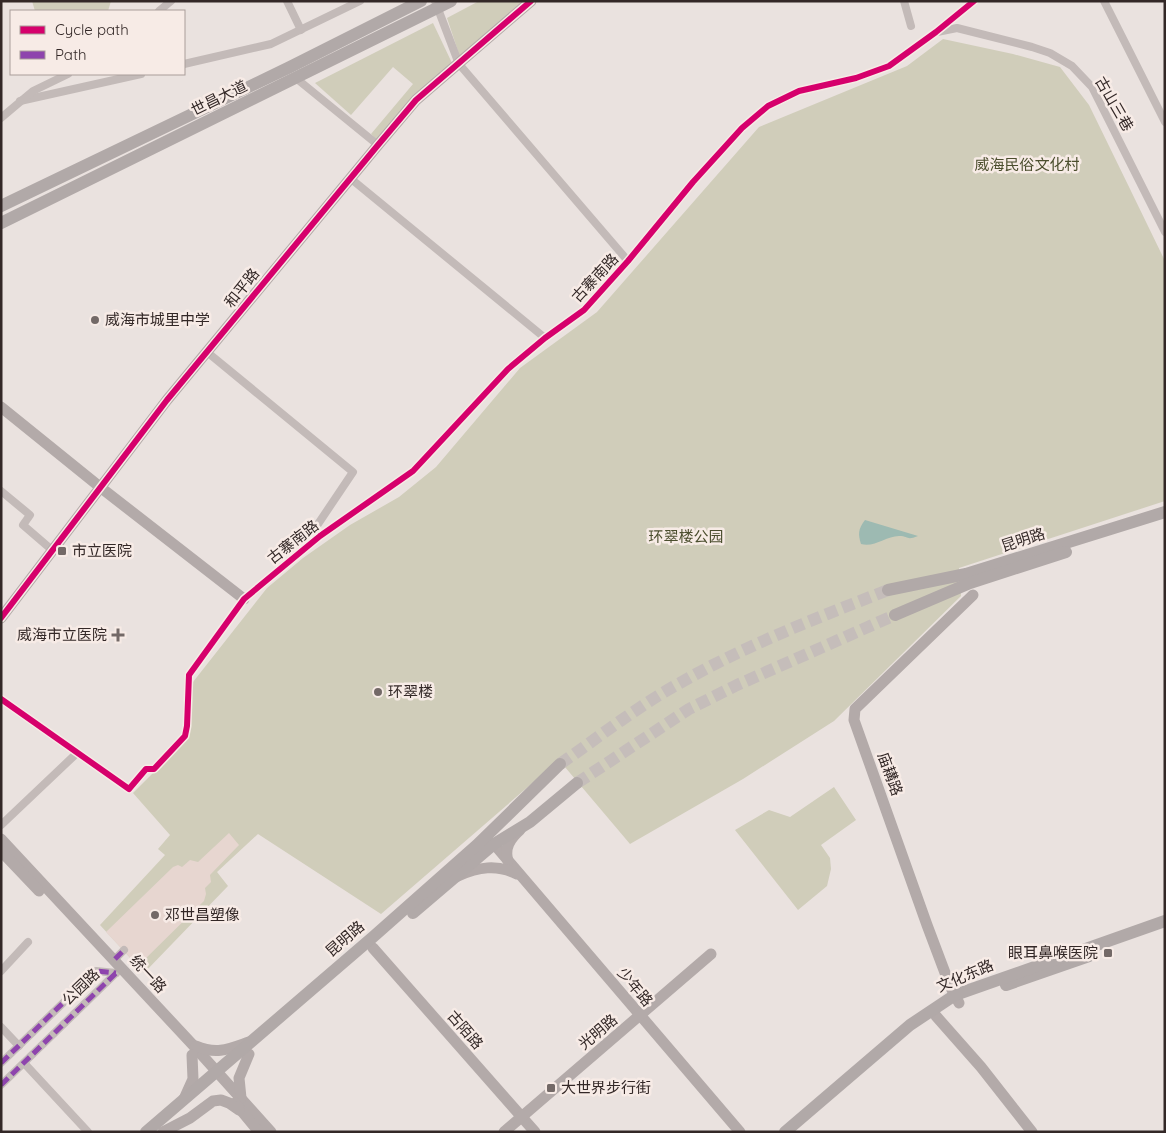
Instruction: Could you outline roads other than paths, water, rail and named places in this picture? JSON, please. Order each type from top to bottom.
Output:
[{"type":"main road","name":"世昌大道","points":[[1,206],[290,67],[421,1]]},
{"type":"main road","name":"世昌大道","points":[[1,223],[297,78],[436,4],[451,1]]},
{"type":"main road","name":"昆明路","points":[[888,590],[966,574],[1165,512]]},
{"type":"main road","name":"昆明路","points":[[895,615],[970,583],[1165,519]]},
{"type":"main road","name":"昆明路","points":[[249,1048],[477,845],[560,764]]},
{"type":"main road","name":"昆明路","points":[[158,1132],[216,1076],[249,1048],[373,948],[494,844],[530,822],[576,783]]},
{"type":"main road","points":[[519,804],[528,809],[531,814],[530,822]]},
{"type":"main road","name":"文化东路","points":[[785,1132],[910,1025],[957,999],[1165,921]]},
{"type":"main road","points":[[794,1132],[914,1030],[936,1016],[957,999],[1165,930]]},
{"type":"main road","name":"昆明路","points":[[146,1132],[184,1099],[216,1076]]},
{"type":"street","points":[[160,10],[171,1]]},
{"type":"street","points":[[287,1],[301,30]]},
{"type":"street","name":"和平路","points":[[1,618],[100,487],[207,352],[416,100],[532,1]]},
{"type":"street","points":[[904,1],[911,26]]},
{"type":"street","name":"古寨南路","points":[[77,753],[129,790],[146,769],[154,769],[185,736],[189,675],[244,599],[320,536],[413,471],[508,369],[545,338],[584,310],[628,262],[693,182],[742,128],[768,106],[799,91],[856,78],[889,66],[936,32],[974,1]]},
{"type":"street","points":[[1104,1],[1165,122]]},
{"type":"street","points":[[185,64],[271,44],[357,2]]},
{"type":"street","points":[[436,4],[459,64],[628,262]]},
{"type":"street","name":"古山三巷","points":[[936,32],[957,28],[1050,53],[1072,66],[1092,87],[1165,232]]},
{"type":"street","points":[[1,118],[33,91],[66,75]]},
{"type":"street","points":[[20,101],[137,75]]},
{"type":"street","points":[[297,78],[378,145]]},
{"type":"street","points":[[350,178],[545,338]]},
{"type":"street","points":[[207,352],[353,472],[314,530],[320,536]]},
{"type":"street","points":[[1,407],[244,599]]},
{"type":"street","points":[[1,491],[30,515],[22,525],[52,550]]},
{"type":"street","name":"庙耩路","points":[[957,999],[931,934],[854,720],[855,709],[973,595]]},
{"type":"street","points":[[1,699],[77,753],[1,826]]},
{"type":"street","points":[[508,861],[506,853],[508,844],[530,822]]},
{"type":"street","name":"统一路","points":[[1,839],[192,1050],[271,1132]]},
{"type":"street","points":[[477,845],[487,841],[494,844]]},
{"type":"street","name":"少年路","points":[[494,844],[740,1132]]},
{"type":"street","name":"统一路","points":[[1,850],[116,973],[192,1050]]},
{"type":"street","points":[[452,879],[469,871],[500,867],[521,876]]},
{"type":"street","points":[[1,972],[28,942]]},
{"type":"street","name":"古陌路","points":[[373,948],[535,1132]]},
{"type":"street","name":"公园路","points":[[115,959],[124,950]]},
{"type":"street","name":"光明路","points":[[504,1132],[711,954]]},
{"type":"street","name":"公园路","points":[[1,1063],[96,971],[116,973]]},
{"type":"street","name":"公园路","points":[[1,1085],[116,973]]},
{"type":"street","points":[[936,1016],[1032,1132]]},
{"type":"street","points":[[1,1027],[19,1046]]},
{"type":"street","points":[[184,1099],[193,1079],[192,1050],[215,1051],[249,1048],[239,1078],[242,1100]]},
{"type":"street","points":[[24,1063],[88,1132]]},
{"type":"street","name":"统一路","points":[[216,1076],[242,1113],[259,1132]]},
{"type":"street","points":[[163,1132],[190,1118],[213,1101],[221,1100],[229,1103],[242,1113]]},
{"type":"water","points":[[865,520],[918,536],[909,538],[902,536],[894,537],[871,544],[861,544],[859,532]]},
{"type":"tunnel","points":[[560,764],[664,692],[705,669],[782,633],[888,590]]},
{"type":"tunnel","points":[[577,783],[689,709],[737,685],[895,615]]},
{"type":"place","name":"威海市城里中学","points":[[95,320]]},
{"type":"place","name":"市立医院","points":[[62,551]]},
{"type":"place","name":"威海市立医院","points":[[118,635]]},
{"type":"place","name":"环翠楼","points":[[378,692]]},
{"type":"place","name":"邓世昌塑像","points":[[155,915]]},
{"type":"place","name":"眼耳鼻喉医院","points":[[1108,953]]},
{"type":"place","name":"大世界步行街","points":[[551,1088]]},
{"type":"park label","name":"威海民俗文化村","points":[[1027,165]]},
{"type":"park label","name":"环翠楼公园","points":[[686,537]]}]
